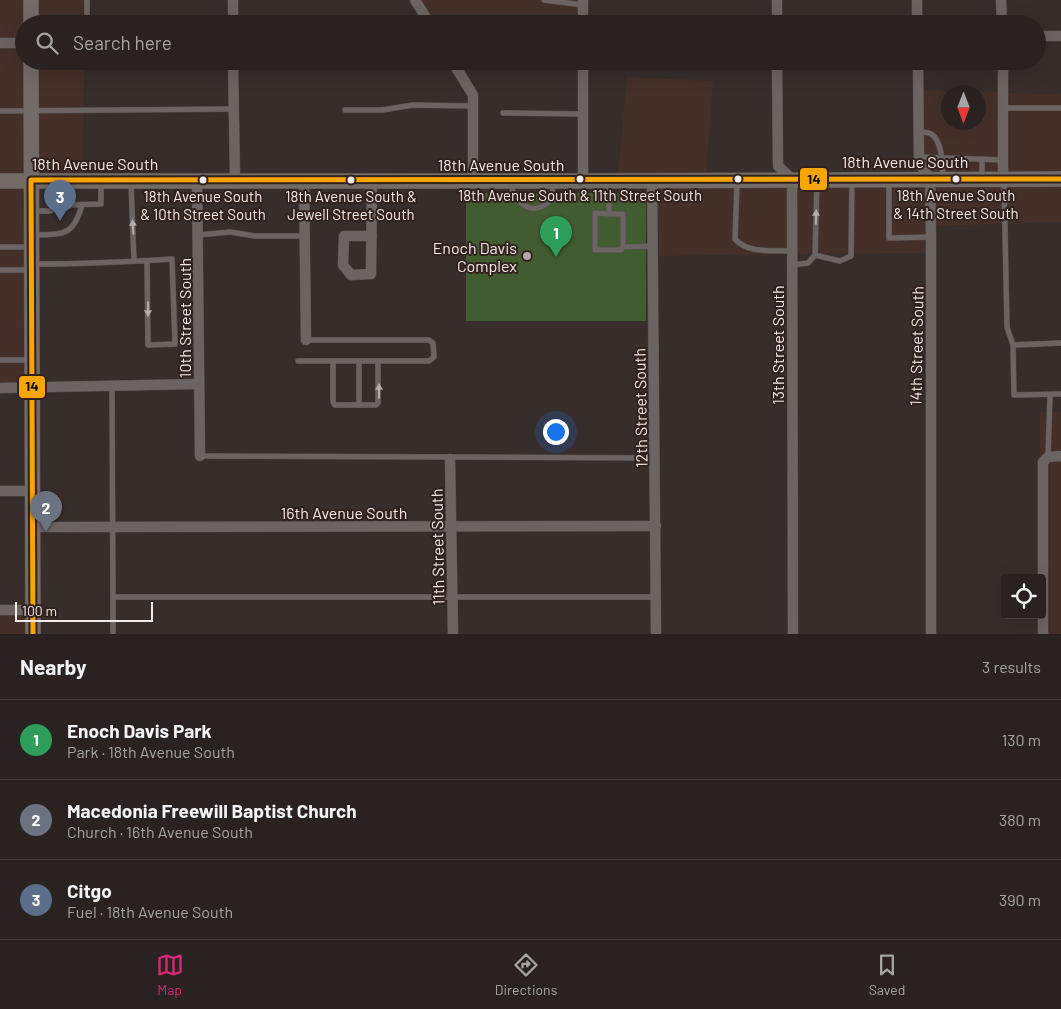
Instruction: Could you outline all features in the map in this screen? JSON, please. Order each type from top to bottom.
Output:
[{"type":"street","points":[[31,0],[31,15]]},
{"type":"street","points":[[233,0],[233,15]]},
{"type":"street","points":[[415,0],[424,15]]},
{"type":"street","points":[[777,0],[777,15]]},
{"type":"street","points":[[917,0],[917,15]]},
{"type":"street","points":[[1001,0],[1002,15]]},
{"type":"street","points":[[583,2],[583,15]]},
{"type":"street","points":[[1046,36],[1061,36]]},
{"type":"street","points":[[0,43],[15,43]]},
{"type":"street","points":[[31,70],[33,634]]},
{"type":"street","points":[[233,70],[235,180]]},
{"type":"street","points":[[457,70],[473,100],[473,182]]},
{"type":"street","points":[[583,70],[583,182]]},
{"type":"street","points":[[777,70],[778,166],[792,179]]},
{"type":"street","name":"14th Street South","points":[[918,70],[918,157],[919,163],[936,178],[931,237],[931,634]]},
{"type":"street","points":[[1003,70],[1004,178]]},
{"type":"street","name":"18th Avenue South","points":[[0,180],[583,182],[1061,178]]},
{"type":"street","name":"13th Street South","points":[[792,179],[793,634]]},
{"type":"street","name":"10th Street South","points":[[197,180],[200,456]]},
{"type":"street","points":[[304,180],[306,340]]},
{"type":"street","points":[[372,181],[372,236],[371,274],[351,275],[343,265],[344,236],[372,236]]},
{"type":"street","name":"12th Street South","points":[[652,181],[656,634]]},
{"type":"street","points":[[0,388],[199,384]]},
{"type":"street","points":[[1043,634],[1046,461],[1061,456]]},
{"type":"street","name":"11th Street South","points":[[450,459],[453,634]]},
{"type":"street","points":[[0,491],[32,491]]},
{"type":"street","name":"16th Avenue South","points":[[32,527],[656,526]]},
{"type":"street","points":[[0,610],[32,610]]},
{"type":"lane","points":[[87,0],[88,15]]},
{"type":"lane","points":[[544,0],[583,2]]},
{"type":"lane","points":[[345,110],[382,110],[413,105],[473,100]]},
{"type":"lane","points":[[1003,108],[1061,108]]},
{"type":"lane","points":[[0,111],[234,109]]},
{"type":"lane","points":[[502,113],[583,114]]},
{"type":"lane","points":[[918,132],[931,134],[935,138],[941,157],[936,178]]},
{"type":"lane","points":[[918,157],[1004,160]]},
{"type":"lane","points":[[982,159],[982,178]]},
{"type":"lane","points":[[888,178],[889,238],[931,237]]},
{"type":"lane","points":[[1004,178],[1007,327],[1012,345],[1014,395],[1061,394]]},
{"type":"lane","points":[[792,265],[808,264],[815,255],[817,179]]},
{"type":"lane","points":[[815,255],[840,261],[851,256],[852,179]]},
{"type":"lane","points":[[65,180],[66,205]]},
{"type":"lane","points":[[31,211],[50,210],[66,205],[101,204],[101,180]]},
{"type":"lane","points":[[131,180],[134,261]]},
{"type":"lane","points":[[737,180],[735,239],[741,246],[754,249],[792,251]]},
{"type":"lane","points":[[609,181],[609,214]]},
{"type":"lane","points":[[510,182],[513,196],[519,203],[527,207],[547,204],[552,199],[553,182]]},
{"type":"lane","points":[[0,247],[66,232],[77,221],[82,205]]},
{"type":"lane","points":[[624,247],[624,214],[595,213],[595,250],[621,250],[624,247],[653,246]]},
{"type":"lane","points":[[198,234],[230,232],[255,236],[305,236]]},
{"type":"lane","points":[[0,270],[172,259],[175,344],[148,345],[148,261]]},
{"type":"lane","points":[[298,360],[429,360],[434,357],[435,348],[433,343],[428,340],[306,340]]},
{"type":"lane","points":[[1012,345],[1061,343]]},
{"type":"lane","points":[[0,360],[32,360]]},
{"type":"lane","points":[[332,360],[335,406],[376,405],[378,403],[378,360]]},
{"type":"lane","points":[[358,360],[359,405]]},
{"type":"lane","points":[[112,386],[113,634]]},
{"type":"lane","points":[[1046,461],[1050,395]]},
{"type":"lane","points":[[200,456],[450,459],[655,458]]},
{"type":"lane","points":[[113,597],[656,597]]},
{"type":"shaded area","points":[[0,0],[26,0],[25,15],[15,15],[15,38],[0,38]]},
{"type":"shaded area","points":[[35,0],[85,0],[85,15],[35,15]]},
{"type":"shaded area","points":[[421,0],[578,0],[578,15],[430,15]]},
{"type":"shaded area","points":[[0,48],[15,48],[15,70],[24,70],[26,175],[0,175]]},
{"type":"shaded area","points":[[36,70],[84,70],[83,175],[36,175]]},
{"type":"shaded area","points":[[627,77],[713,81],[706,173],[618,175]]},
{"type":"shaded area","points":[[923,90],[941,90],[941,130],[986,130],[986,92],[998,92],[999,173],[932,173],[923,161]]},
{"type":"shaded area","points":[[1008,93],[1061,94],[1061,173],[1008,173]]},
{"type":"shaded area","points":[[787,184],[787,254],[659,256],[657,186]]},
{"type":"shaded area","points":[[797,184],[925,184],[926,253],[797,254]]},
{"type":"shaded area","points":[[934,184],[1061,184],[1061,222],[935,226]]},
{"type":"shaded area","points":[[0,186],[26,186],[27,383],[0,383]]},
{"type":"shaded area","points":[[1040,412],[1061,412],[1061,451],[1048,451],[1040,460]]},
{"type":"shaded area","points":[[1061,461],[1061,634],[1048,634],[1047,467],[1051,462]]},
{"type":"shaded area","points":[[0,615],[28,615],[28,634],[0,634]]},
{"type":"green space","points":[[466,193],[646,193],[646,321],[466,321]]},
{"type":"transit line","name":"14","points":[[33,634],[31,180],[1061,179]]},
{"type":"place","name":"18th Avenue South & 11th Street South","points":[[580,179]]},
{"type":"place","name":"18th Avenue South & 14th Street South","points":[[956,179]]},
{"type":"place","name":"18th Avenue South & 10th Street South","points":[[203,180]]},
{"type":"place","name":"18th Avenue South & Jewell Street South","points":[[351,180]]},
{"type":"place","name":"Citgo","points":[[60,221]]},
{"type":"place","name":"Enoch Davis Complex","points":[[527,256]]},
{"type":"place","name":"Enoch Davis Park","points":[[556,257]]},
{"type":"place","name":"Macedonia Freewill Baptist Church","points":[[46,532]]}]
